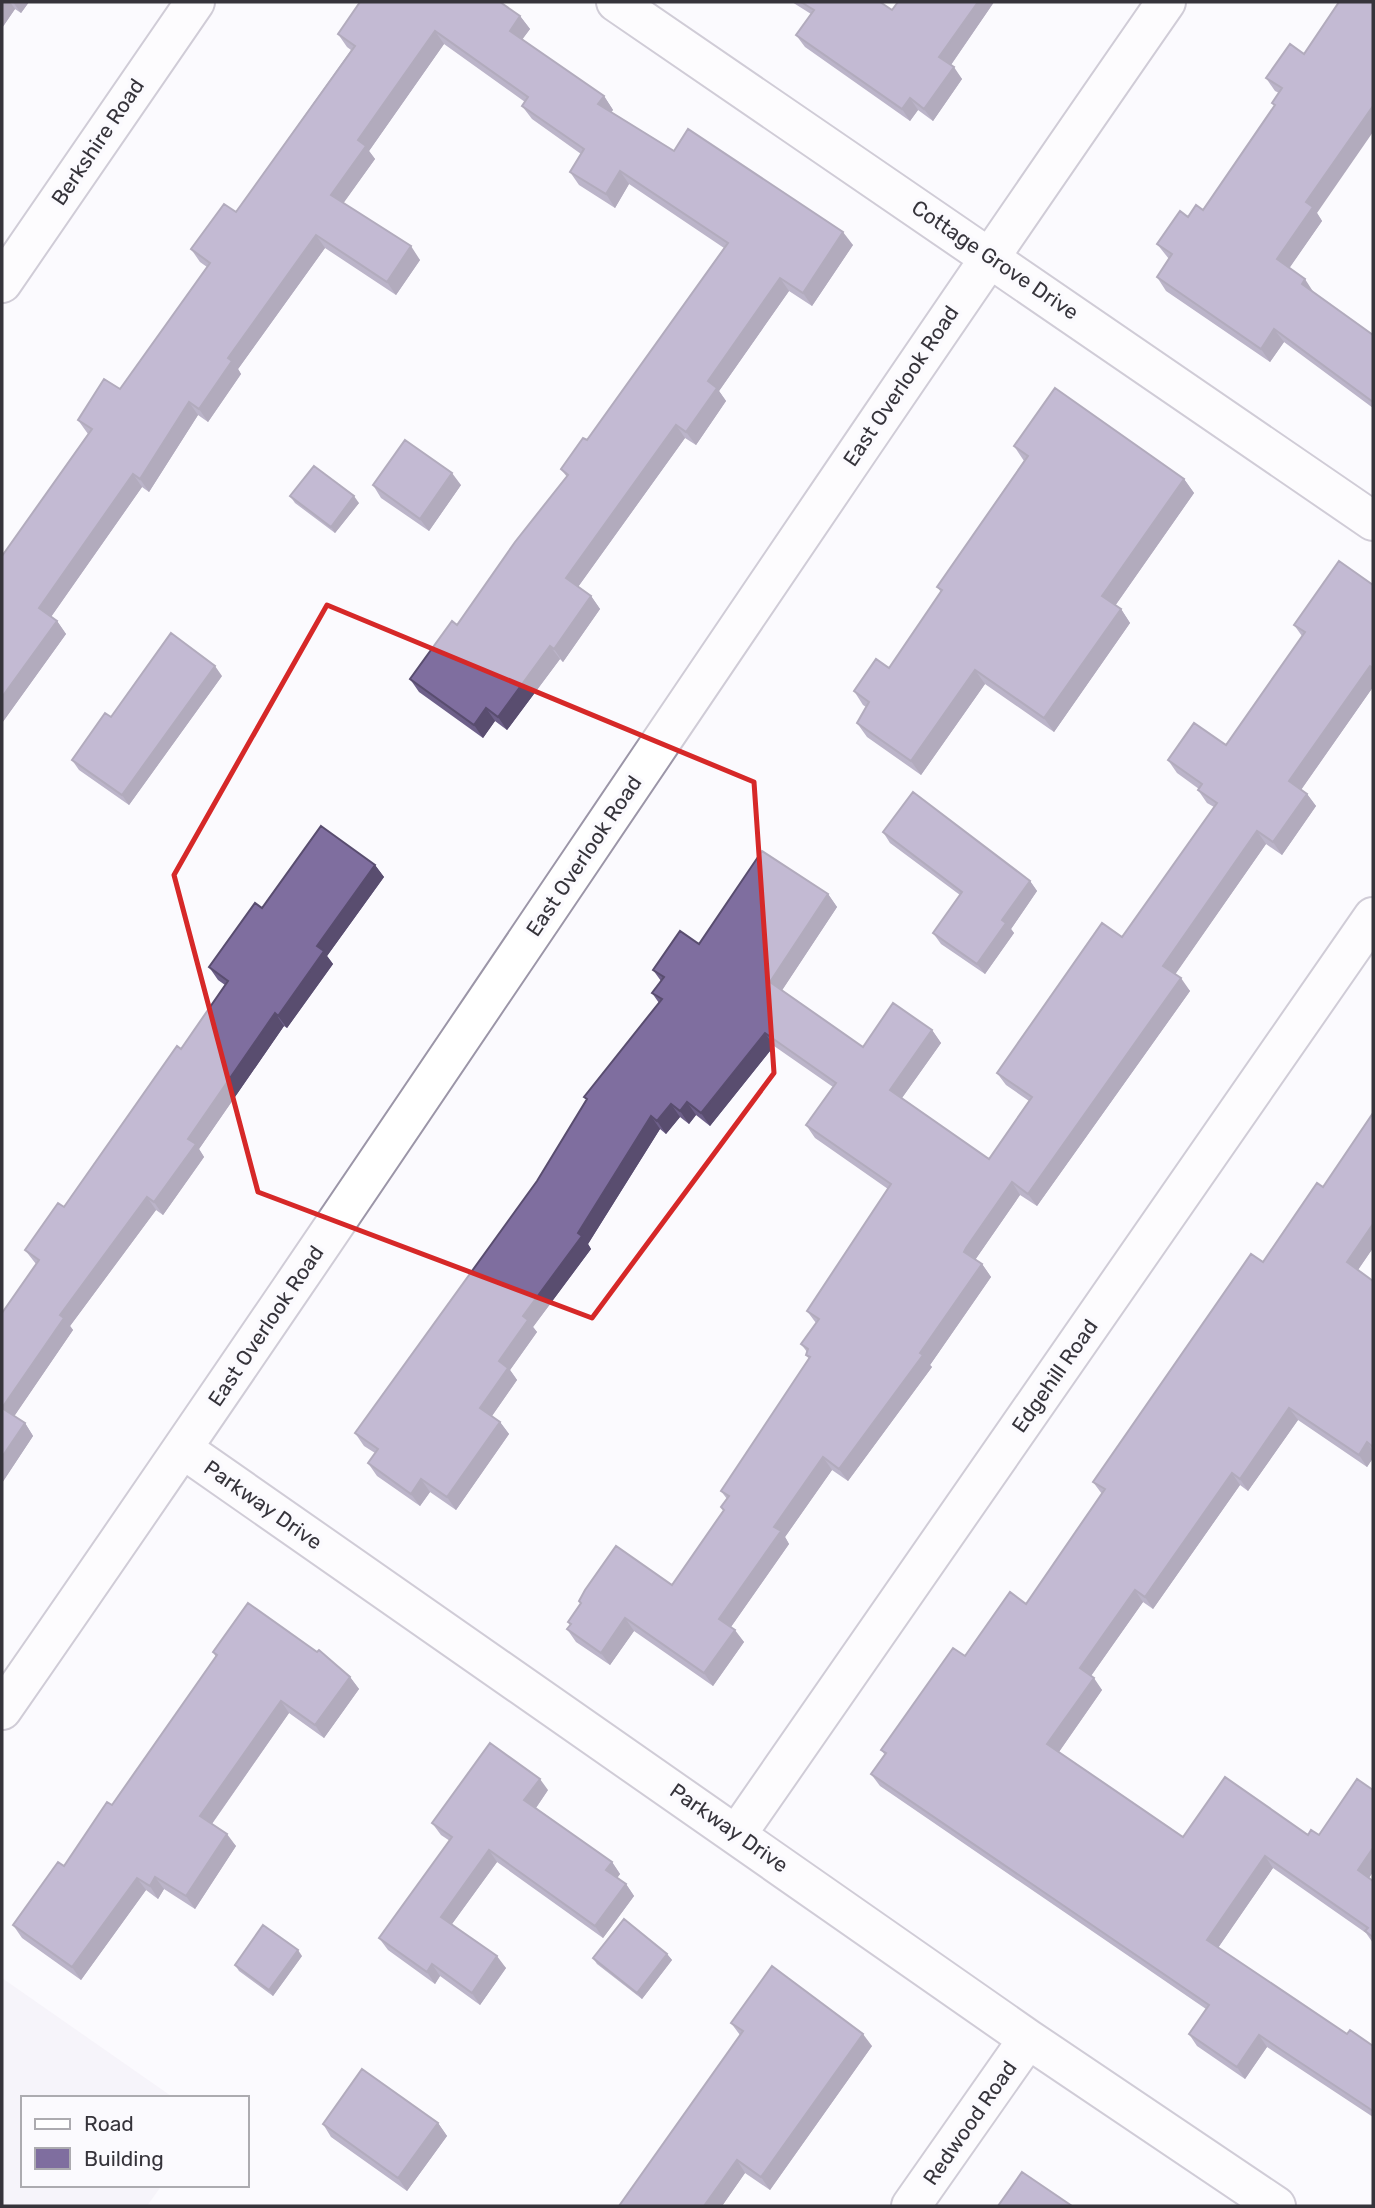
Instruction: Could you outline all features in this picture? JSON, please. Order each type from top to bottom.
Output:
[{"type":"street","name":"Berkshire Road","points":[[2,283],[195,2]]},
{"type":"street","name":"Cottage Grove Drive","points":[[616,2],[1373,521]]},
{"type":"street","name":"East Overlook Road","points":[[2,1710],[183,1450],[989,256],[1166,2]]},
{"type":"street","name":"Edgehill Road","points":[[737,1834],[1373,917]]},
{"type":"street","name":"Parkway Drive","points":[[183,1450],[1028,2039],[1276,2206]]},
{"type":"street","name":"Redwood Road","points":[[911,2206],[1028,2039]]},
{"type":"highlighted area","points":[[327,605],[754,782],[774,1073],[592,1318],[258,1192],[174,875]]},
{"type":"shaded area","points":[[2,1978],[171,2096],[21,2096],[21,2187],[161,2187],[147,2206],[2,2206]]},
{"type":"building","points":[[360,2],[500,2],[520,16],[510,31],[604,96],[598,104],[674,151],[688,129],[843,232],[803,293],[780,278],[708,381],[717,388],[686,432],[676,425],[566,578],[591,596],[554,649],[550,646],[498,717],[486,708],[474,725],[410,679],[452,621],[457,625],[515,542],[568,475],[561,469],[583,438],[587,440],[728,243],[620,171],[606,194],[570,172],[584,149],[522,106],[528,97],[435,31],[358,140],[366,146],[331,195],[411,246],[387,282],[316,235],[228,358],[232,361],[199,409],[189,402],[140,479],[133,474],[39,608],[57,621],[2,697],[2,556],[92,429],[78,420],[104,379],[120,389],[210,263],[191,249],[224,204],[236,212],[355,46],[338,34]]},
{"type":"building","points":[[801,2],[880,2],[892,10],[898,2],[978,2],[939,57],[954,67],[924,109],[910,98],[902,109],[796,35],[814,10]]},
{"type":"building","points":[[1339,2],[1373,2],[1373,106],[1306,202],[1313,207],[1277,259],[1305,279],[1302,284],[1373,335],[1373,402],[1274,329],[1261,349],[1157,277],[1172,254],[1157,244],[1180,211],[1188,217],[1196,205],[1203,210],[1275,105],[1272,103],[1282,88],[1266,78],[1290,44],[1304,54]]},
{"type":"building","points":[[1055,388],[1184,479],[1102,596],[1121,609],[1044,718],[975,670],[911,761],[857,723],[869,702],[854,691],[876,659],[889,668],[942,590],[937,587],[1028,456],[1014,446]]},
{"type":"building","points":[[405,440],[452,473],[420,519],[373,485]]},
{"type":"building","points":[[314,466],[354,496],[331,527],[290,496]]},
{"type":"building","points":[[1339,561],[1373,585],[1373,668],[1370,666],[1289,781],[1307,794],[1273,842],[1257,831],[1163,966],[1181,978],[1028,1194],[1012,1182],[966,1248],[964,1252],[982,1264],[920,1353],[923,1355],[839,1469],[823,1457],[774,1527],[781,1531],[719,1619],[735,1630],[704,1673],[625,1618],[601,1653],[567,1629],[585,1590],[616,1546],[672,1585],[724,1510],[721,1507],[729,1496],[721,1491],[810,1357],[806,1355],[808,1349],[801,1344],[819,1319],[807,1311],[891,1184],[806,1125],[836,1083],[765,1033],[701,1113],[687,1102],[680,1111],[671,1104],[657,1121],[651,1116],[578,1233],[582,1236],[523,1316],[528,1320],[499,1361],[508,1368],[480,1408],[500,1422],[447,1497],[421,1479],[411,1494],[368,1463],[378,1449],[355,1433],[537,1181],[587,1099],[584,1097],[662,999],[652,993],[664,977],[653,970],[680,931],[699,944],[762,851],[828,894],[770,982],[863,1047],[893,1003],[932,1030],[890,1090],[989,1159],[1032,1097],[997,1073],[1102,923],[1122,937],[1217,803],[1198,790],[1202,784],[1168,760],[1194,723],[1226,745],[1305,632],[1294,625]]},
{"type":"building","points":[[171,633],[215,666],[122,795],[72,760],[105,713],[111,717]]},
{"type":"building","points":[[913,792],[1030,881],[1002,920],[1006,923],[977,964],[933,933],[962,892],[883,832]]},
{"type":"building","points":[[321,826],[375,865],[317,946],[324,951],[278,1016],[275,1013],[188,1139],[196,1144],[154,1202],[147,1197],[60,1315],[64,1318],[2,1408],[2,1313],[39,1260],[25,1250],[58,1203],[64,1207],[177,1046],[181,1049],[228,981],[209,967],[255,903],[262,908]]},
{"type":"building","points":[[1373,1113],[1373,1224],[1347,1262],[1373,1281],[1373,1447],[1367,1442],[1359,1455],[1289,1408],[1240,1479],[1232,1473],[1145,1597],[1135,1590],[1080,1668],[1094,1678],[1047,1744],[1183,1837],[1225,1777],[1308,1835],[1311,1830],[1319,1835],[1357,1779],[1373,1790],[1373,1848],[1358,1870],[1373,1881],[1373,1937],[1365,1931],[1368,1928],[1265,1856],[1207,1940],[1347,2034],[1350,2030],[1373,2046],[1373,2111],[1259,2035],[1237,2067],[1189,2034],[1209,2005],[871,1774],[886,1753],[881,1750],[953,1648],[965,1656],[1010,1592],[1026,1604],[1105,1489],[1093,1482],[1251,1254],[1263,1262],[1317,1183],[1323,1187]]},
{"type":"building","points":[[2,1408],[25,1423],[2,1457]]},
{"type":"building","points":[[248,1603],[317,1652],[319,1650],[350,1677],[315,1725],[281,1701],[200,1816],[227,1834],[186,1896],[155,1877],[150,1886],[137,1878],[72,1967],[13,1925],[58,1862],[64,1866],[107,1802],[112,1805],[217,1655],[213,1652]]},
{"type":"building","points":[[490,1743],[540,1779],[524,1800],[612,1862],[606,1870],[626,1884],[595,1926],[489,1850],[441,1917],[497,1956],[472,1993],[432,1964],[427,1972],[379,1938],[452,1837],[432,1823]]},
{"type":"building","points":[[624,1919],[667,1954],[637,1993],[593,1958]]},
{"type":"building","points":[[263,1925],[298,1950],[269,1990],[235,1965]]},
{"type":"building","points":[[772,1966],[863,2034],[761,2177],[737,2160],[704,2206],[619,2206],[743,2031],[731,2023]]},
{"type":"building","points":[[362,2069],[438,2123],[398,2178],[323,2124]]},
{"type":"building","points":[[1022,2172],[1072,2206],[998,2206]]}]
